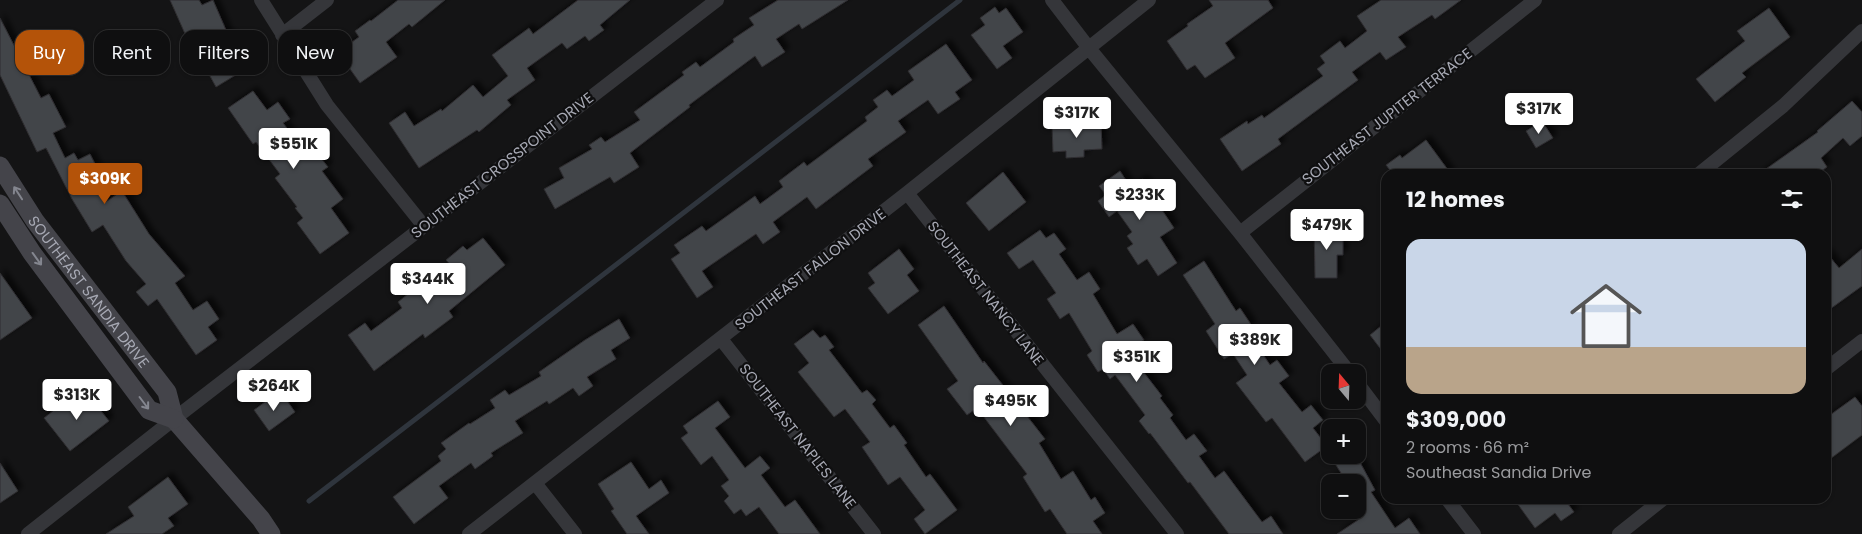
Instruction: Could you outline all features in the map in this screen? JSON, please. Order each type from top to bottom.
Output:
[{"type":"street","points":[[261,0],[279,30]]},
{"type":"street","points":[[288,30],[327,0]]},
{"type":"street","name":"SOUTHEAST CROSSPOINT DRIVE","points":[[28,534],[423,225],[716,0]]},
{"type":"street","points":[[1052,0],[1343,364]]},
{"type":"street","name":"SOUTHEAST FALLON DRIVE","points":[[470,534],[907,193],[1149,0]]},
{"type":"street","name":"SOUTHEAST JUPITER TERRACE","points":[[1240,233],[1535,0]]},
{"type":"street","points":[[1705,169],[1783,106],[1862,31]]},
{"type":"street","points":[[308,75],[327,105],[423,225]]},
{"type":"street","name":"SOUTHEAST SANDIA DRIVE","points":[[0,166],[35,220],[167,392],[174,419],[272,534]]},
{"type":"street","name":"SOUTHEAST NANCY LANE","points":[[907,193],[1177,534]]},
{"type":"street","name":"SOUTHEAST SANDIA DRIVE","points":[[0,204],[32,253],[149,410],[174,419]]},
{"type":"street","name":"SOUTHEAST NAPLES LANE","points":[[721,339],[874,534]]},
{"type":"street","points":[[1831,365],[1862,341]]},
{"type":"street","points":[[1366,394],[1381,412]]},
{"type":"street","points":[[535,483],[575,534]]},
{"type":"street","points":[[1451,504],[1474,534]]},
{"type":"street","points":[[1619,534],[1657,504]]},
{"type":"building","points":[[170,0],[199,0],[202,5],[213,0],[226,30],[183,30]]},
{"type":"building","points":[[398,0],[445,0],[412,27],[409,24],[386,42],[397,57],[360,83],[352,72],[352,42],[359,37],[355,31]]},
{"type":"building","points":[[578,0],[630,0],[600,25],[604,30],[589,41],[585,36],[567,49],[562,43],[527,68],[535,80],[507,100],[511,105],[479,132],[477,130],[419,168],[389,123],[405,112],[414,126],[441,109],[442,111],[473,85],[483,97],[508,76],[492,55],[529,28],[533,34]]},
{"type":"building","points":[[778,0],[848,0],[802,29],[799,24],[776,39],[785,52],[762,67],[755,56],[689,105],[690,107],[630,153],[639,167],[614,183],[610,177],[555,209],[544,189],[564,178],[559,168],[592,149],[589,145],[601,137],[605,142],[640,120],[634,112],[684,75],[682,72],[696,62],[700,67],[734,42],[733,39],[754,25],[749,18]]},
{"type":"building","points":[[1209,0],[1268,0],[1273,8],[1225,43],[1235,58],[1205,78],[1195,65],[1187,70],[1167,41],[1213,6]]},
{"type":"building","points":[[1381,0],[1461,0],[1435,19],[1432,15],[1398,37],[1406,47],[1386,60],[1380,52],[1352,72],[1358,80],[1278,139],[1281,144],[1242,171],[1220,139],[1247,121],[1248,124],[1262,115],[1264,118],[1323,76],[1317,69],[1325,63],[1320,56],[1340,41],[1345,48],[1367,31],[1357,16]]},
{"type":"building","points":[[995,7],[999,13],[1006,8],[1023,32],[1003,46],[1012,58],[997,69],[971,35],[985,25],[980,18]]},
{"type":"building","points":[[1769,8],[1790,37],[1742,73],[1746,77],[1715,102],[1696,79],[1745,41],[1737,31]]},
{"type":"building","points":[[0,18],[15,47],[15,75],[29,75],[41,98],[49,94],[66,127],[53,133],[65,158],[74,153],[78,160],[90,154],[100,174],[92,178],[104,203],[122,191],[149,234],[185,276],[175,283],[193,310],[207,301],[219,319],[208,327],[217,340],[196,355],[157,299],[148,306],[136,292],[146,284],[126,261],[103,225],[92,232],[72,199],[46,148],[37,152],[0,75]]},
{"type":"building","points":[[946,44],[972,80],[955,92],[960,99],[938,114],[928,100],[898,121],[906,132],[868,159],[873,166],[816,209],[807,197],[773,222],[780,232],[763,244],[756,234],[702,271],[713,287],[697,298],[671,259],[680,253],[674,245],[702,226],[706,231],[755,196],[760,204],[783,187],[779,181],[804,162],[807,166],[867,121],[865,117],[878,107],[873,100],[887,90],[892,96],[914,80],[908,71]]},
{"type":"building","points":[[209,75],[236,75],[216,87]]},
{"type":"building","points":[[253,91],[267,110],[278,102],[290,119],[283,123],[309,157],[316,152],[328,167],[322,171],[343,199],[331,208],[349,233],[320,254],[297,223],[303,218],[275,178],[280,174],[256,142],[253,144],[228,108]]},
{"type":"building","points":[[1852,101],[1862,112],[1862,136],[1850,146],[1843,138],[1821,158],[1827,167],[1824,169],[1766,169],[1818,132]]},
{"type":"building","points":[[1542,121],[1553,138],[1536,148],[1526,131]]},
{"type":"building","points":[[1101,123],[1102,149],[1084,150],[1084,157],[1066,158],[1066,151],[1053,152],[1052,126]]},
{"type":"building","points":[[1426,140],[1447,169],[1389,169],[1386,165],[1400,155],[1402,158]]},
{"type":"building","points":[[1120,171],[1131,188],[1143,179],[1174,228],[1160,237],[1177,263],[1158,276],[1147,259],[1138,265],[1127,248],[1133,244],[1127,236],[1132,232],[1117,211],[1109,217],[1098,201],[1106,195],[1099,186]]},
{"type":"building","points":[[1003,172],[1026,202],[989,231],[966,203]]},
{"type":"building","points":[[1314,224],[1336,224],[1336,236],[1343,236],[1343,255],[1337,255],[1337,278],[1315,278]]},
{"type":"building","points":[[1040,230],[1046,238],[1054,233],[1066,249],[1059,254],[1077,280],[1089,272],[1100,289],[1093,294],[1117,334],[1133,324],[1144,340],[1129,350],[1137,360],[1135,361],[1162,396],[1160,398],[1173,415],[1170,418],[1186,440],[1194,434],[1207,451],[1199,456],[1215,478],[1224,471],[1262,522],[1271,516],[1283,534],[1229,534],[1190,482],[1188,483],[1139,421],[1145,415],[1115,375],[1110,379],[1103,369],[1098,372],[1087,355],[1092,351],[1069,313],[1060,319],[1047,299],[1056,293],[1033,260],[1019,269],[1007,253]]},
{"type":"building","points":[[483,238],[505,265],[449,311],[453,317],[425,338],[423,334],[374,371],[348,335],[365,323],[371,331],[402,308],[398,302],[414,289],[418,294],[453,268],[446,260],[463,246],[467,250]]},
{"type":"building","points":[[899,249],[914,269],[907,275],[919,291],[888,314],[868,288],[875,283],[868,273]]},
{"type":"building","points":[[1862,249],[1862,286],[1831,308],[1831,258],[1839,268]]},
{"type":"building","points":[[1204,261],[1236,311],[1240,308],[1252,326],[1247,330],[1270,365],[1277,360],[1289,376],[1279,383],[1302,412],[1311,405],[1322,419],[1313,428],[1321,438],[1321,450],[1305,462],[1272,418],[1266,422],[1236,383],[1247,375],[1233,354],[1224,359],[1206,331],[1215,324],[1183,275]]},
{"type":"building","points":[[0,273],[32,318],[0,340]]},
{"type":"building","points":[[944,306],[983,363],[984,361],[1045,439],[1039,443],[1061,479],[1073,471],[1091,500],[1095,497],[1105,513],[1093,521],[1102,534],[1067,534],[1050,509],[1045,512],[1023,477],[1027,474],[977,408],[967,415],[947,389],[958,381],[918,325]]},
{"type":"building","points":[[619,319],[630,338],[611,350],[616,359],[587,377],[593,386],[579,396],[573,388],[549,404],[547,401],[515,421],[523,433],[491,453],[493,456],[475,469],[471,463],[439,486],[448,498],[414,524],[393,497],[441,461],[438,456],[446,449],[441,443],[469,423],[495,408],[490,400],[505,390],[509,395],[541,376],[539,372]]},
{"type":"building","points":[[1381,326],[1381,349],[1370,335]]},
{"type":"building","points":[[813,330],[820,338],[825,335],[834,347],[829,350],[862,393],[867,390],[876,400],[872,404],[890,428],[894,425],[907,443],[904,445],[926,477],[930,474],[957,510],[925,534],[914,519],[925,510],[900,477],[888,485],[862,447],[870,442],[845,409],[834,417],[798,372],[809,363],[794,344]]},
{"type":"building","points":[[86,392],[109,421],[70,451],[44,418],[63,403],[67,408]]},
{"type":"building","points":[[283,395],[295,412],[269,431],[254,410],[269,399],[272,403]]},
{"type":"building","points":[[1855,397],[1862,406],[1862,435],[1831,458],[1831,414]]},
{"type":"building","points":[[718,401],[730,417],[715,428],[745,468],[760,456],[770,468],[761,475],[785,507],[795,500],[820,534],[779,534],[759,507],[746,516],[741,509],[734,514],[724,501],[729,496],[721,486],[729,480],[712,456],[701,465],[681,438],[688,433],[683,426]]},
{"type":"building","points":[[631,462],[649,489],[661,480],[669,493],[636,516],[649,534],[627,534],[611,511],[614,509],[598,484]]},
{"type":"building","points":[[0,463],[18,491],[0,503]]},
{"type":"building","points":[[1335,464],[1361,464],[1375,490],[1371,492],[1395,528],[1409,518],[1420,534],[1337,534],[1358,519],[1366,519],[1366,474],[1339,474],[1341,473]]},
{"type":"building","points":[[168,477],[188,504],[168,518],[174,526],[162,534],[106,534],[134,516],[128,507]]},
{"type":"building","points":[[1518,504],[1568,504],[1574,512],[1561,521],[1555,513],[1535,528]]},
{"type":"waterway","points":[[309,501],[960,0]]}]
